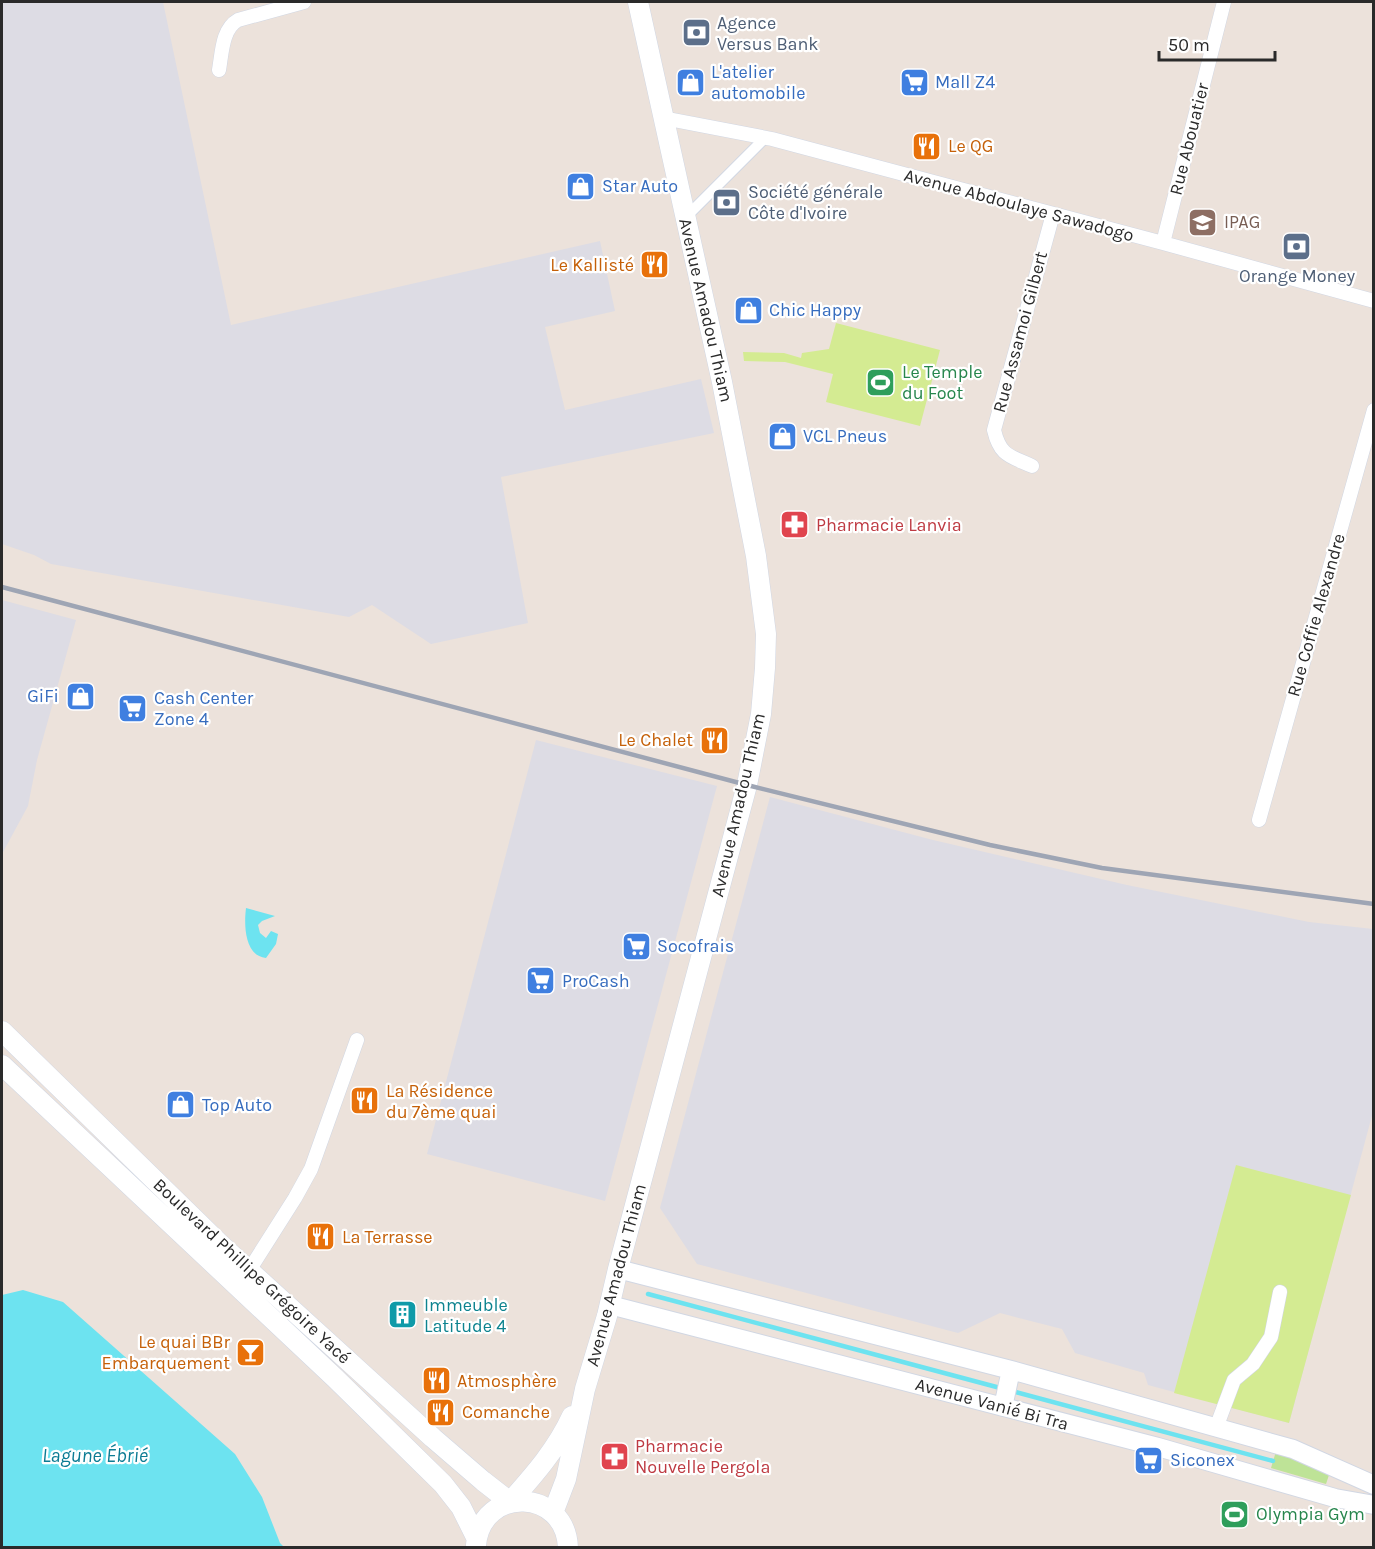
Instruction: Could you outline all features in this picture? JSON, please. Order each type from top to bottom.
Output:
[{"type":"main road","name":"Avenue Amadou Thiam","points":[[553,1513],[566,1479],[585,1389],[610,1305],[747,785],[761,714],[765,668],[766,634],[753,536],[722,382],[638,2]]},
{"type":"main road","name":"Boulevard Phillipe Grégoire Yacé","points":[[2,1031],[221,1245],[433,1438],[510,1502]]},
{"type":"main road","name":"Boulevard Phillipe Grégoire Yacé","points":[[2,1065],[335,1378],[443,1484],[465,1514],[476,1542]]},
{"type":"main road","name":"Avenue Amadou Thiam","points":[[476,1542],[481,1525],[488,1515],[498,1507],[510,1502],[544,1464],[564,1434],[585,1389]]},
{"type":"main road","points":[[510,1502],[533,1502],[553,1513],[565,1530],[568,1548]]},
{"type":"street","points":[[219,70],[226,33],[231,24],[238,20],[304,2]]},
{"type":"street","name":"Rue Abouatier","points":[[1162,243],[1224,2]]},
{"type":"street","name":"Avenue Abdoulaye Sawadogo","points":[[663,118],[766,137],[1374,302]]},
{"type":"street","points":[[685,218],[766,137]]},
{"type":"street","name":"Rue Assamoi Gilbert","points":[[1032,466],[1003,453],[994,430],[1053,214]]},
{"type":"street","name":"Rue Coffie Alexandre","points":[[1259,820],[1374,410]]},
{"type":"street","points":[[250,1269],[295,1198],[311,1168],[357,1040]]},
{"type":"street","name":"Avenue Vanié Bi Tra","points":[[618,1269],[1216,1428],[1300,1452],[1374,1485]]},
{"type":"street","points":[[1216,1428],[1234,1380],[1253,1364],[1271,1337],[1280,1292]]},
{"type":"street","name":"Avenue Vanié Bi Tra","points":[[610,1305],[1004,1403],[1335,1498],[1374,1505]]},
{"type":"street","points":[[1004,1403],[1010,1374]]},
{"type":"street","points":[[1335,1498],[1340,1485],[1340,1471]]},
{"type":"shaded area","points":[[2,2],[163,2],[231,325],[600,241],[615,311],[545,327],[565,410],[701,379],[714,433],[501,477],[528,623],[431,644],[372,605],[349,617],[51,564],[34,555],[2,544]]},
{"type":"shaded area","points":[[2,600],[76,620],[37,760],[28,806],[2,854]]},
{"type":"shaded area","points":[[536,740],[717,786],[605,1201],[427,1154]]},
{"type":"shaded area","points":[[770,797],[933,840],[1127,885],[1309,922],[1373,929],[1373,1112],[1289,1423],[1148,1385],[1144,1373],[1075,1353],[1062,1329],[1000,1313],[958,1333],[697,1264],[660,1208]]},
{"type":"green space","name":"Le Temple du Foot","points":[[836,323],[940,350],[920,426],[826,402],[833,374],[785,362],[744,361],[743,352],[784,353],[801,358],[802,353],[829,349]]},
{"type":"green space","points":[[1236,1165],[1351,1195],[1289,1423],[1174,1393]]},
{"type":"green space","points":[[1277,1448],[1330,1472],[1326,1484],[1271,1468]]},
{"type":"water","points":[[246,908],[275,916],[258,925],[260,933],[266,938],[271,931],[278,934],[276,944],[266,958],[253,952],[249,946],[245,922]]},
{"type":"water","name":"Lagune Ébrié","points":[[23,1290],[63,1302],[235,1454],[262,1497],[280,1543],[284,1547],[2,1547],[2,1295]]},
{"type":"waterway","points":[[648,1294],[1004,1389]]},
{"type":"waterway","points":[[1012,1391],[1273,1461]]},
{"type":"railway","points":[[2,587],[747,785],[990,845],[1102,868],[1374,904]]},
{"type":"place","name":"Agence Versus Bank","points":[[696,33]]},
{"type":"place","name":"L'atelier automobile","points":[[690,82]]},
{"type":"place","name":"Mall Z4","points":[[914,82]]},
{"type":"place","name":"Le QG","points":[[927,146]]},
{"type":"place","name":"Star Auto","points":[[581,186]]},
{"type":"place","name":"Société générale Côte d'Ivoire","points":[[727,202]]},
{"type":"place","name":"IPAG","points":[[1203,222]]},
{"type":"place","name":"Orange Money","points":[[1297,247]]},
{"type":"place","name":"Le Kallisté","points":[[655,265]]},
{"type":"place","name":"Chic Happy","points":[[748,310]]},
{"type":"place","name":"Le Temple du Foot","points":[[881,382]]},
{"type":"place","name":"VCL Pneus","points":[[782,436]]},
{"type":"place","name":"Pharmacie Lanvia","points":[[795,525]]},
{"type":"place","name":"GiFi","points":[[80,696]]},
{"type":"place","name":"Cash Center Zone 4","points":[[133,708]]},
{"type":"place","name":"Le Chalet","points":[[714,740]]},
{"type":"place","name":"Socofrais","points":[[636,946]]},
{"type":"place","name":"ProCash","points":[[541,981]]},
{"type":"place","name":"La Résidence du 7ème quai","points":[[365,1101]]},
{"type":"place","name":"Top Auto","points":[[181,1105]]},
{"type":"place","name":"La Terrasse","points":[[321,1237]]},
{"type":"place","name":"Immeuble Latitude 4","points":[[403,1315]]},
{"type":"place","name":"Le quai BBr Embarquement","points":[[251,1352]]},
{"type":"place","name":"Atmosphère","points":[[436,1381]]},
{"type":"place","name":"Comanche","points":[[441,1412]]},
{"type":"place","name":"Pharmacie Nouvelle Pergola","points":[[614,1456]]},
{"type":"place","name":"Siconex","points":[[1149,1460]]},
{"type":"place","name":"Olympia Gym","points":[[1235,1514]]}]
